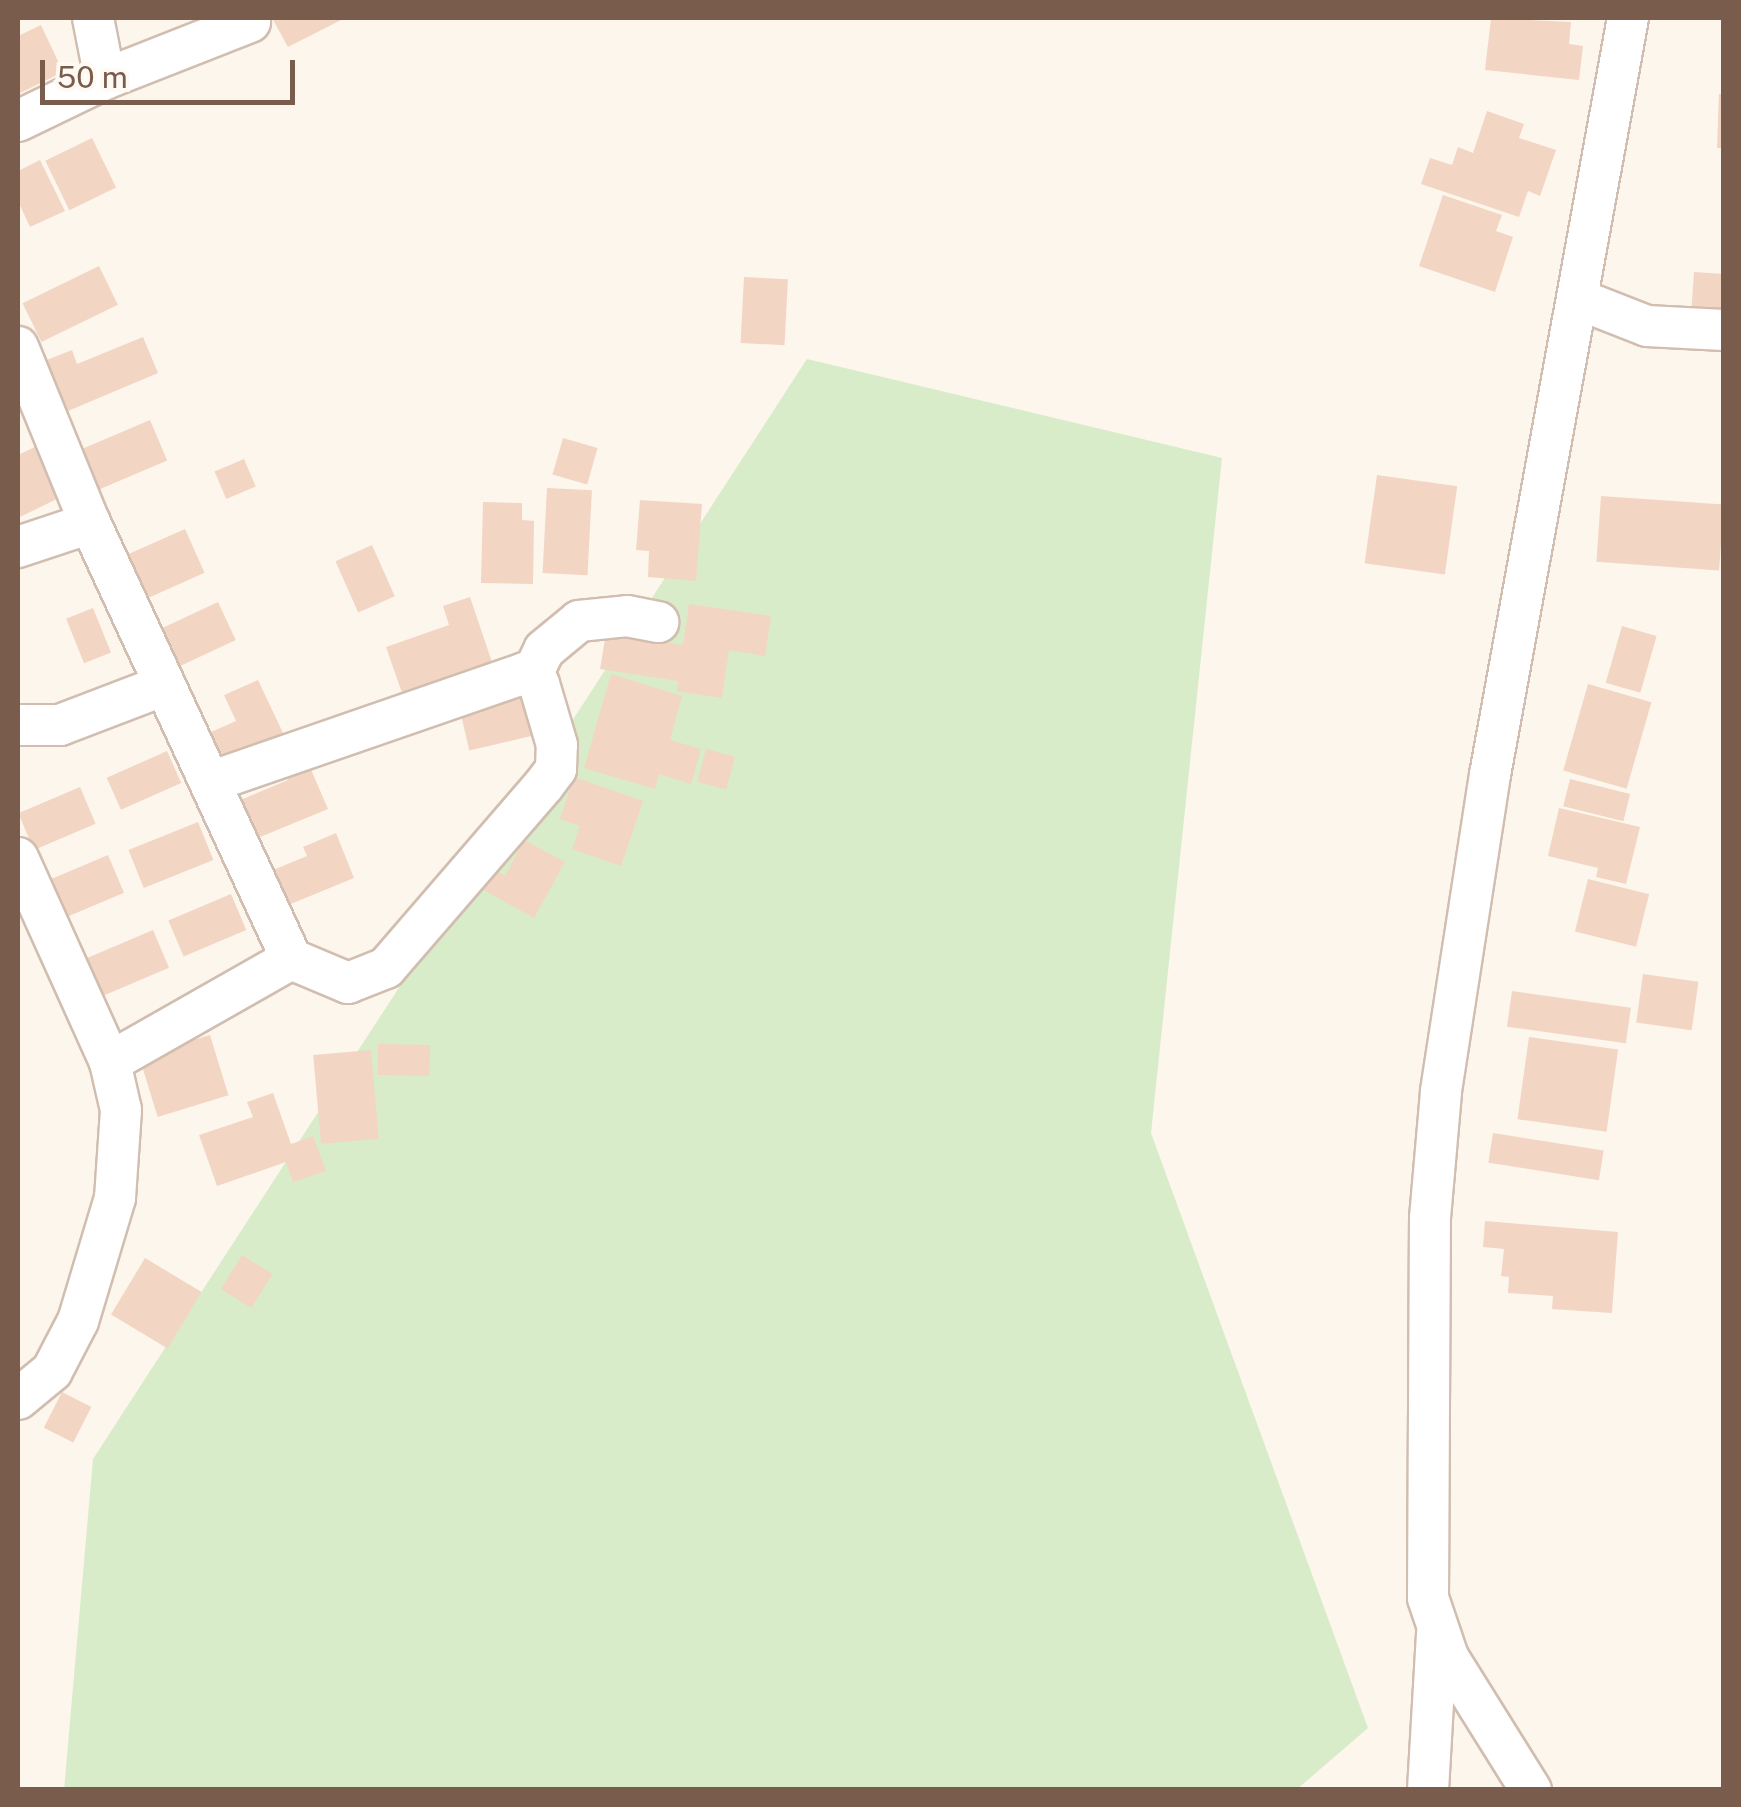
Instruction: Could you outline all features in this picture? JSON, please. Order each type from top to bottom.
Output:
[{"type":"street","points":[[93,18],[105,79]]},
{"type":"street","points":[[1428,1790],[1437,1633],[1426,1578],[1424,1435],[1441,1091],[1490,775],[1628,18]]},
{"type":"street","points":[[18,121],[105,79],[250,22]]},
{"type":"street","points":[[1578,298],[1648,326],[1724,330]]},
{"type":"street","points":[[18,347],[90,522],[290,959],[348,983],[386,968],[556,769],[557,744],[532,675],[544,650],[579,621],[626,616],[658,622]]},
{"type":"street","points":[[18,547],[90,522]]},
{"type":"street","points":[[210,782],[484,683],[532,675]]},
{"type":"street","points":[[18,725],[60,725],[165,686]]},
{"type":"street","points":[[18,858],[110,1062],[121,1110],[120,1156],[100,1255],[52,1371],[18,1399]]},
{"type":"street","points":[[110,1062],[290,959]]},
{"type":"street","points":[[1437,1633],[1530,1790]]},
{"type":"green space","points":[[807,359],[1222,458],[1151,1133],[1368,1728],[1296,1790],[64,1790],[93,1459]]},
{"type":"building","points":[[272,18],[345,18],[288,47]]},
{"type":"building","points":[[1491,18],[1571,22],[1569,44],[1583,46],[1579,80],[1485,70]]},
{"type":"building","points":[[41,25],[63,72],[18,94],[18,36]]},
{"type":"building","points":[[1719,94],[1724,94],[1724,148],[1717,148]]},
{"type":"building","points":[[1487,111],[1524,124],[1519,138],[1556,150],[1540,196],[1528,191],[1519,217],[1421,184],[1430,158],[1452,165],[1458,147],[1473,153]]},
{"type":"building","points":[[92,138],[116,187],[69,210],[45,161]]},
{"type":"building","points":[[40,160],[65,211],[30,227],[18,201],[18,171]]},
{"type":"building","points":[[1443,195],[1502,215],[1496,231],[1513,237],[1495,292],[1419,266]]},
{"type":"building","points":[[99,266],[118,305],[41,342],[23,303]]},
{"type":"building","points":[[1694,272],[1724,274],[1721,314],[1691,312]]},
{"type":"building","points":[[744,277],[788,279],[784,345],[741,343]]},
{"type":"building","points":[[143,337],[158,373],[61,414],[39,363],[72,350],[77,364]]},
{"type":"building","points":[[150,420],[167,461],[99,489],[82,449]]},
{"type":"building","points":[[563,438],[598,448],[587,484],[553,475]]},
{"type":"building","points":[[39,445],[63,496],[18,518],[18,455]]},
{"type":"building","points":[[244,459],[256,487],[226,499],[215,472]]},
{"type":"building","points":[[1377,475],[1457,486],[1445,574],[1365,563]]},
{"type":"building","points":[[547,488],[592,490],[587,575],[543,573]]},
{"type":"building","points":[[1601,496],[1724,505],[1719,570],[1596,562]]},
{"type":"building","points":[[640,500],[702,504],[696,581],[648,577],[649,551],[636,550]]},
{"type":"building","points":[[483,502],[522,503],[522,520],[534,521],[533,584],[481,583]]},
{"type":"building","points":[[185,529],[205,573],[144,600],[125,556]]},
{"type":"building","points":[[372,545],[395,596],[358,612],[335,561]]},
{"type":"building","points":[[470,597],[493,665],[403,696],[386,647],[449,625],[443,606]]},
{"type":"building","points":[[218,602],[236,640],[176,668],[158,630]]},
{"type":"building","points":[[689,604],[771,616],[765,656],[729,650],[722,698],[677,691],[678,681],[600,669],[606,633],[683,645]]},
{"type":"building","points":[[93,608],[111,653],[84,663],[66,619]]},
{"type":"building","points":[[1622,626],[1657,636],[1640,693],[1606,683]]},
{"type":"building","points":[[611,674],[682,696],[670,740],[701,749],[691,784],[659,774],[655,789],[584,768]]},
{"type":"building","points":[[258,680],[284,735],[216,766],[202,736],[236,721],[224,695]]},
{"type":"building","points":[[1588,684],[1651,702],[1627,789],[1563,771]]},
{"type":"building","points":[[522,690],[533,736],[469,750],[459,705]]},
{"type":"building","points":[[706,749],[735,757],[726,790],[697,782]]},
{"type":"building","points":[[167,751],[181,783],[121,810],[107,778]]},
{"type":"building","points":[[306,758],[328,809],[248,842],[231,804],[288,780],[283,768]]},
{"type":"building","points":[[574,777],[643,801],[621,866],[572,849],[580,826],[560,819]]},
{"type":"building","points":[[1570,779],[1630,794],[1623,821],[1563,806]]},
{"type":"building","points":[[80,787],[96,824],[34,850],[18,813]]},
{"type":"building","points":[[1559,808],[1640,827],[1626,884],[1596,877],[1598,868],[1548,856]]},
{"type":"building","points":[[198,822],[213,860],[144,888],[128,850]]},
{"type":"building","points":[[336,833],[354,878],[281,908],[266,873],[307,856],[303,847]]},
{"type":"building","points":[[524,840],[565,862],[534,918],[482,889],[492,868],[505,876]]},
{"type":"building","points":[[108,855],[124,893],[61,919],[45,882]]},
{"type":"building","points":[[1588,879],[1649,894],[1636,947],[1575,931]]},
{"type":"building","points":[[231,894],[246,930],[184,956],[168,921]]},
{"type":"building","points":[[153,930],[169,968],[101,997],[85,959]]},
{"type":"building","points":[[1643,974],[1698,982],[1692,1030],[1636,1023]]},
{"type":"building","points":[[1512,991],[1631,1008],[1626,1043],[1507,1027]]},
{"type":"building","points":[[210,1035],[228,1095],[158,1117],[139,1057]]},
{"type":"building","points":[[1529,1037],[1618,1050],[1607,1132],[1517,1119]]},
{"type":"building","points":[[378,1044],[430,1045],[429,1076],[377,1075]]},
{"type":"building","points":[[371,1050],[379,1139],[321,1144],[313,1055]]},
{"type":"building","points":[[273,1093],[291,1144],[313,1136],[326,1171],[293,1182],[286,1162],[217,1186],[199,1135],[253,1117],[247,1102]]},
{"type":"building","points":[[1493,1133],[1604,1151],[1599,1180],[1488,1163]]},
{"type":"building","points":[[1485,1221],[1618,1232],[1612,1313],[1552,1309],[1553,1296],[1508,1293],[1509,1277],[1501,1276],[1504,1249],[1483,1247]]},
{"type":"building","points":[[242,1255],[273,1274],[251,1308],[221,1289]]},
{"type":"building","points":[[145,1258],[202,1292],[168,1349],[111,1315]]},
{"type":"building","points":[[62,1392],[91,1407],[73,1443],[44,1428]]}]
